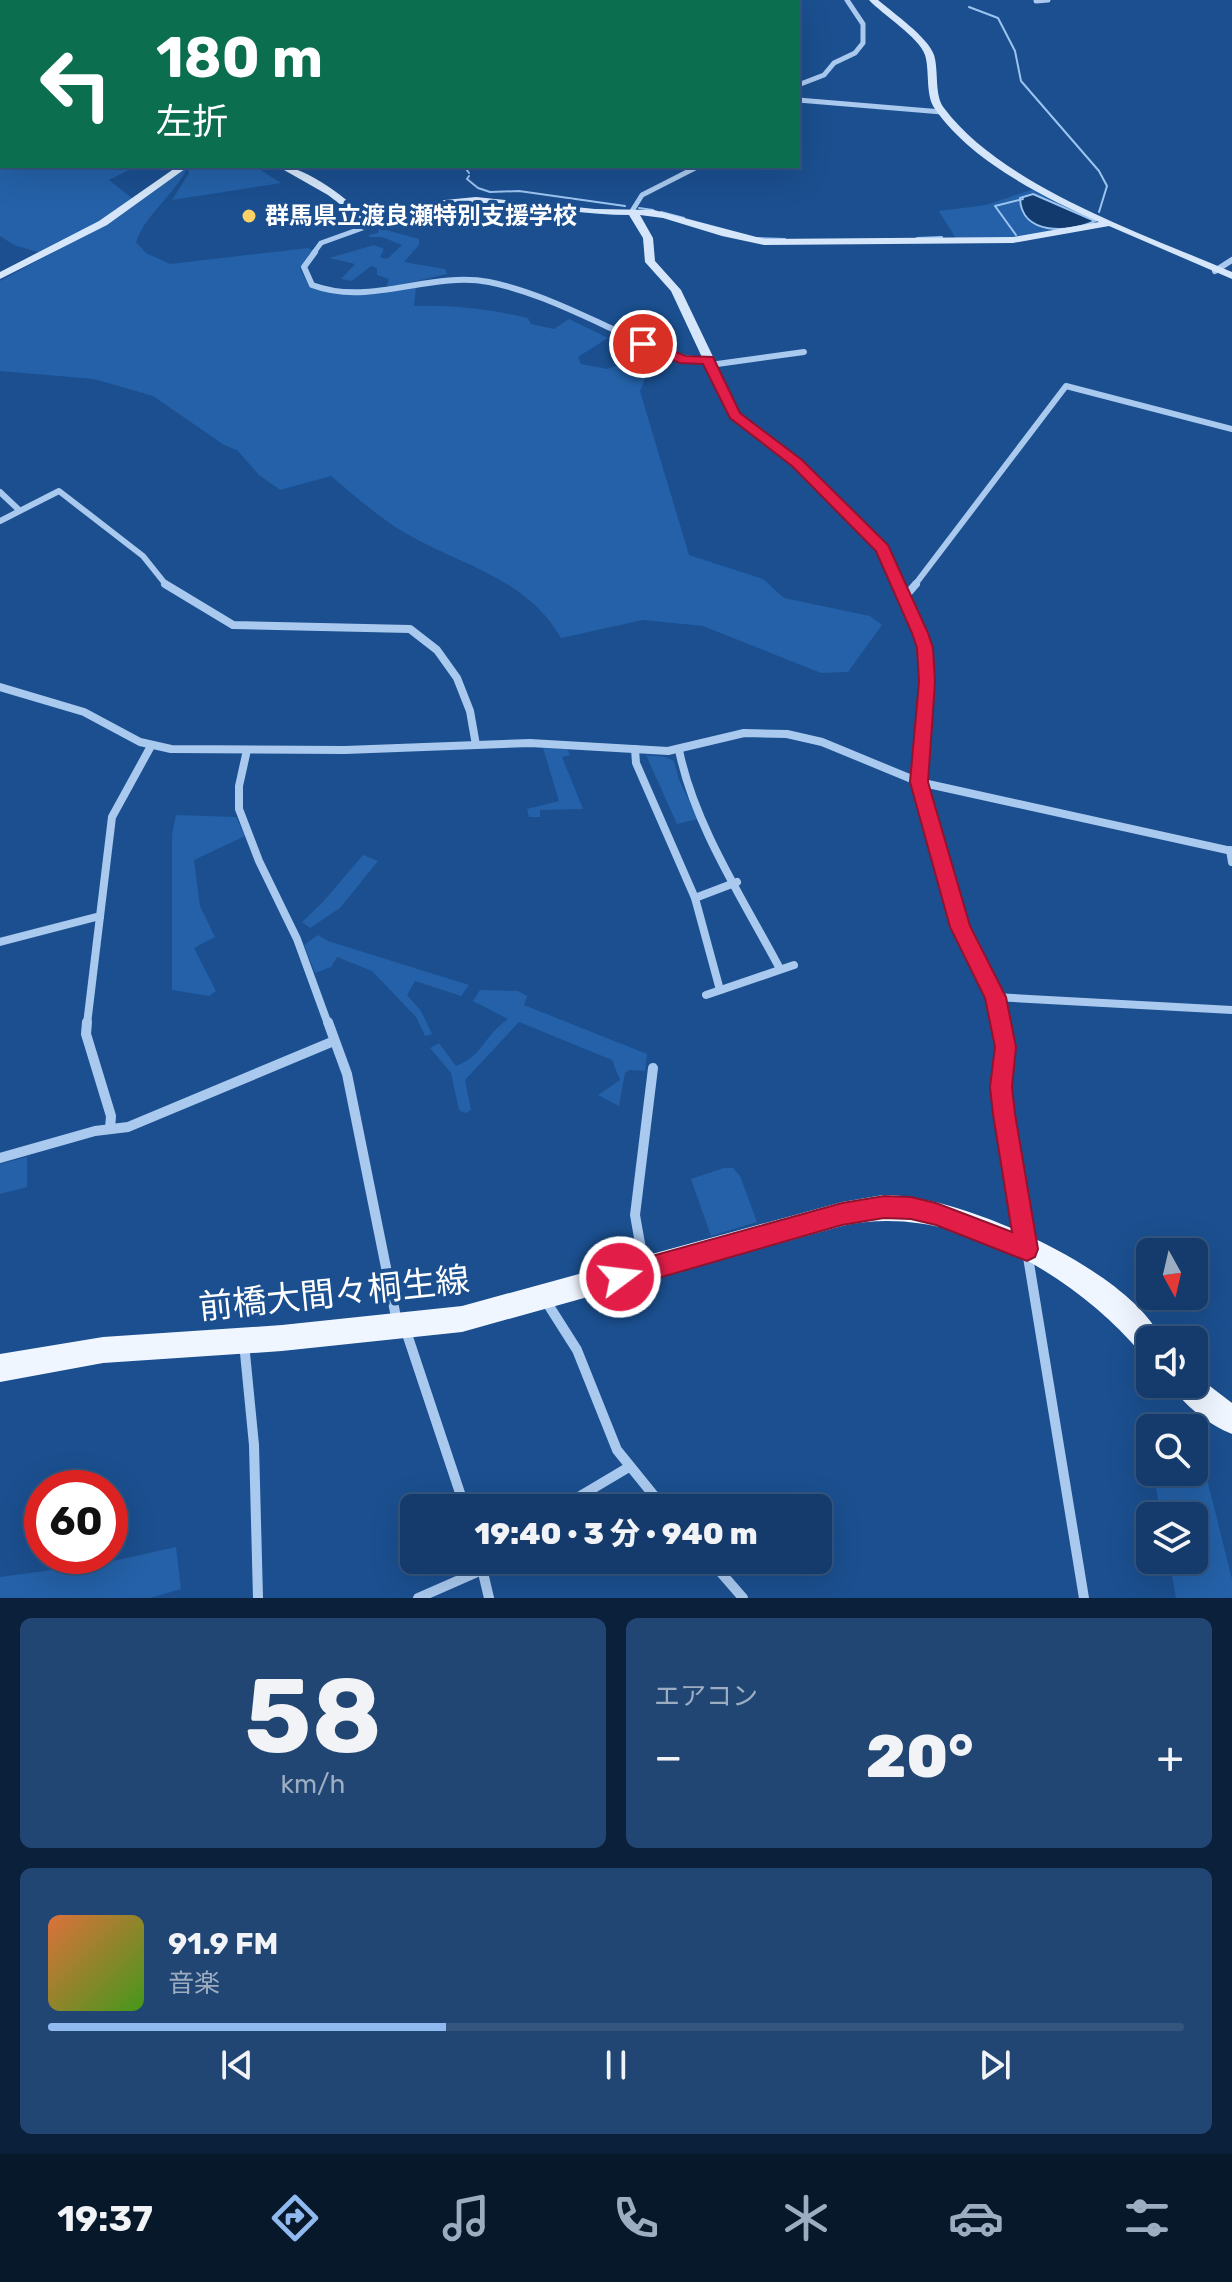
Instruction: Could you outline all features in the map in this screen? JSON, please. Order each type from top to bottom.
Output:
[{"type":"main road","name":"前橋大間々桐生線","points":[[0,1368],[103,1350],[401,1328],[487,1314],[842,1214],[884,1207],[911,1208],[936,1214],[1027,1249],[1099,1291],[1136,1329]]},
{"type":"main road","points":[[1204,1398],[1232,1420]]},
{"type":"street","points":[[800,84],[824,75],[834,63],[855,53],[863,43],[863,24],[847,0]]},
{"type":"street","points":[[873,0],[921,42],[929,53],[933,98],[967,141],[1054,198],[1232,276]]},
{"type":"street","points":[[1036,1],[1048,0]]},
{"type":"street","points":[[800,100],[942,112]]},
{"type":"street","points":[[0,276],[103,223],[181,168]]},
{"type":"street","points":[[286,168],[332,193],[371,225]]},
{"type":"street","points":[[695,168],[633,203],[632,211],[648,238],[650,262],[676,290],[735,415],[797,463],[883,548],[925,648],[927,682],[919,782],[960,927],[995,997],[1006,1047],[1001,1087],[1004,1114],[1084,1598]]},
{"type":"street","points":[[804,352],[709,362],[685,360],[517,289],[488,282],[439,280],[367,292],[327,290],[312,285],[304,267],[317,246],[417,205],[485,199],[595,212],[632,211],[664,215],[725,235],[764,242],[1013,240],[1109,223]]},
{"type":"street","points":[[1215,271],[1232,260]]},
{"type":"street","points":[[903,599],[910,594],[924,570],[1066,386],[1232,429]]},
{"type":"street","points":[[0,521],[59,491],[143,556],[169,589],[233,625],[410,629],[431,643],[451,666],[475,733],[476,745]]},
{"type":"street","points":[[0,492],[19,510]]},
{"type":"street","points":[[0,687],[84,712],[151,746],[247,750],[551,744],[679,750],[744,733],[787,734],[822,742],[919,782],[1231,851],[1232,862]]},
{"type":"street","points":[[110,1129],[111,1116],[86,1041],[112,817],[151,746]]},
{"type":"street","points":[[635,749],[636,763],[695,898],[720,990]]},
{"type":"street","points":[[247,750],[239,786],[239,809],[259,861],[297,939],[350,1086],[401,1328],[460,1494]]},
{"type":"street","points":[[679,750],[685,780],[780,969]]},
{"type":"street","points":[[695,898],[737,882]]},
{"type":"street","points":[[0,942],[100,916]]},
{"type":"street","points":[[706,995],[794,965]]},
{"type":"street","points":[[995,997],[1232,1010]]},
{"type":"street","points":[[0,1158],[128,1127],[334,1041]]},
{"type":"street","points":[[646,1270],[635,1215],[653,1068]]},
{"type":"street","points":[[544,1297],[577,1350],[612,1439],[629,1467],[652,1494]]},
{"type":"street","points":[[244,1340],[254,1445],[258,1598]]},
{"type":"street","points":[[584,1494],[629,1467]]},
{"type":"street","points":[[418,1598],[461,1574]]},
{"type":"street","points":[[484,1574],[489,1598]]},
{"type":"street","points":[[722,1574],[743,1598]]},
{"type":"shaded area","points":[[0,168],[133,168],[109,180],[133,199],[103,220],[41,253],[14,245],[0,236]]},
{"type":"shaded area","points":[[187,168],[153,213],[136,242],[146,253],[170,264],[308,248],[312,250],[300,269],[310,287],[343,294],[385,293],[389,279],[377,275],[377,268],[371,266],[352,281],[341,279],[355,264],[329,258],[374,245],[384,249],[380,257],[387,259],[402,245],[368,235],[378,233],[379,228],[419,239],[419,245],[404,262],[445,269],[447,274],[412,282],[416,288],[414,306],[499,312],[528,318],[531,324],[554,329],[569,319],[608,338],[578,357],[581,364],[607,369],[636,359],[653,359],[640,391],[689,555],[763,579],[784,598],[870,616],[882,625],[848,672],[821,673],[703,626],[643,620],[561,638],[547,618],[511,587],[405,533],[331,476],[280,490],[259,475],[237,450],[224,445],[153,396],[94,379],[0,371],[0,281],[108,223]]},
{"type":"shaded area","points":[[187,168],[257,168],[281,183],[172,200],[189,173]]},
{"type":"shaded area","points":[[1034,189],[1099,222],[1022,237],[956,239],[939,211],[986,205]]},
{"type":"shaded area","points":[[1033,194],[1095,221],[1061,229],[1038,225],[1022,210],[1020,198]]},
{"type":"shaded area","points":[[543,748],[567,749],[570,755],[562,757],[583,809],[540,810],[540,817],[529,817],[527,809],[559,801]]},
{"type":"shaded area","points":[[646,755],[674,761],[679,780],[698,819],[677,824]]},
{"type":"shaded area","points":[[176,815],[236,817],[245,836],[194,860],[200,906],[215,937],[194,948],[216,991],[209,996],[172,990],[172,835]]},
{"type":"shaded area","points":[[363,855],[378,861],[340,908],[310,928],[302,922],[322,903]]},
{"type":"shaded area","points":[[318,935],[328,941],[469,985],[461,996],[415,981],[407,995],[421,1011],[432,1034],[425,1036],[416,1017],[372,971],[337,957],[331,967],[315,973],[304,945]]},
{"type":"shaded area","points":[[480,990],[518,991],[527,996],[524,1005],[647,1054],[645,1071],[629,1070],[625,1073],[619,1106],[598,1095],[620,1080],[612,1060],[519,1022],[465,1080],[471,1110],[466,1113],[459,1110],[451,1073],[430,1048],[439,1043],[456,1066],[472,1057],[508,1019],[473,1001]]},
{"type":"shaded area","points":[[27,1157],[27,1187],[0,1194],[0,1164]]},
{"type":"shaded area","points":[[733,1168],[740,1176],[757,1222],[711,1236],[691,1179]]},
{"type":"shaded area","points":[[1208,1483],[1232,1579],[1232,1598],[1176,1598],[1172,1574],[1208,1574],[1208,1502],[1158,1502],[1156,1486],[1208,1486]]},
{"type":"shaded area","points":[[176,1547],[181,1589],[150,1598],[0,1598],[0,1577],[24,1574],[128,1574],[128,1558]]},
{"type":"waterway","points":[[969,7],[998,18],[1015,51],[1021,81],[1099,171],[1107,186],[1099,212]]},
{"type":"waterway","points":[[465,168],[469,173]]},
{"type":"waterway","points":[[469,176],[467,179],[478,188],[490,192],[519,191],[625,206]]},
{"type":"waterway","points":[[1016,235],[995,206],[1023,199]]},
{"type":"waterway","points":[[639,208],[653,210]]},
{"type":"waterway","points":[[661,212],[684,218]]},
{"type":"waterway","points":[[917,238],[942,237]]},
{"type":"waterway","points":[[757,238],[785,239]]},
{"type":"place","name":"群馬県立渡良瀬特別支援学校","points":[[249,216]]},
{"type":"route","points":[[620,1277],[842,1214],[884,1207],[911,1208],[936,1214],[1027,1249],[1004,1114],[1001,1087],[1006,1047],[995,997],[960,927],[921,794],[918,771],[927,682],[923,640],[883,548],[797,463],[743,424],[735,415],[708,360],[685,360],[643,344]]}]
